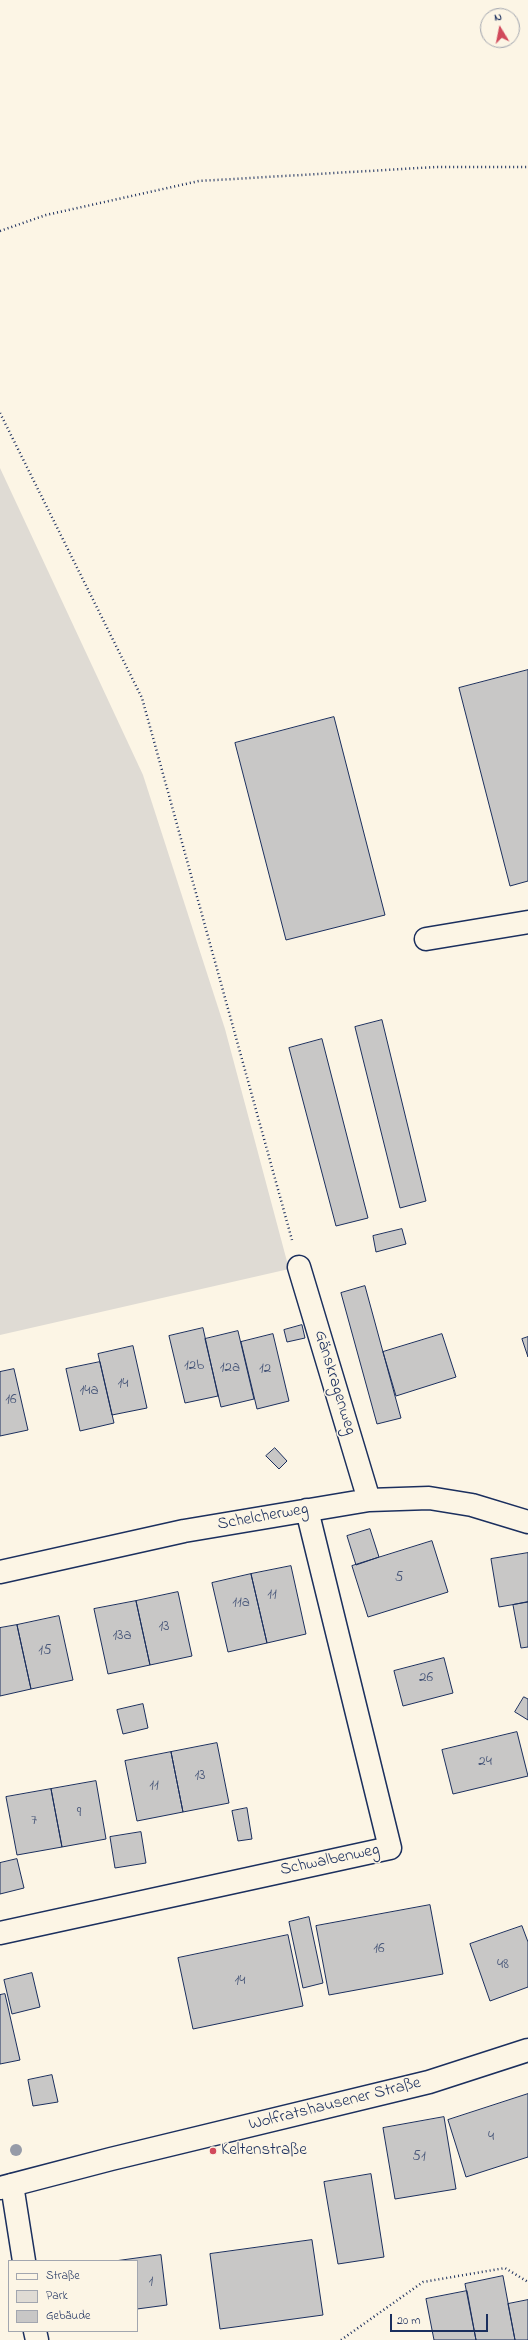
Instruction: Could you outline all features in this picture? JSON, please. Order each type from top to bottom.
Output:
[{"type":"street","points":[[426,940],[528,922]]},
{"type":"street","name":"Gänskragenweg","points":[[299,1268],[369,1500]]},
{"type":"street","name":"Schelcherweg","points":[[0,1572],[184,1532],[369,1500],[429,1498],[472,1505],[528,1522]]},
{"type":"street","name":"Schwalbenweg","points":[[0,1933],[390,1848],[307,1510]]},
{"type":"street","name":"Wolfratshausener Straße","points":[[6,2187],[429,2082],[528,2050]]},
{"type":"street","points":[[6,2187],[24,2260]]},
{"type":"path","points":[[0,231],[46,216],[199,181],[436,167],[528,167]]},
{"type":"path","points":[[0,413],[142,698],[299,1268]]},
{"type":"path","points":[[341,2340],[423,2282],[505,2268],[528,2282]]},
{"type":"green space","points":[[0,468],[143,775],[225,1029],[289,1269],[0,1335]]},
{"type":"building","points":[[528,670],[528,881],[510,886],[459,688]]},
{"type":"building","points":[[334,717],[385,915],[286,940],[235,743]]},
{"type":"building","points":[[382,1020],[426,1201],[400,1208],[355,1027]]},
{"type":"building","points":[[322,1039],[368,1218],[336,1226],[289,1048]]},
{"type":"building","points":[[402,1229],[406,1244],[376,1252],[373,1236]]},
{"type":"building","points":[[365,1286],[401,1418],[377,1424],[341,1293]]},
{"type":"building","points":[[302,1325],[305,1338],[287,1342],[284,1330]]},
{"type":"building","points":[[203,1328],[218,1396],[185,1403],[169,1336]]},
{"type":"building","points":[[238,1331],[254,1399],[221,1407],[205,1339]]},
{"type":"building","points":[[273,1334],[289,1401],[257,1409],[241,1342]]},
{"type":"building","points":[[442,1334],[456,1377],[396,1396],[383,1352]]},
{"type":"building","points":[[528,1337],[528,1357],[522,1339]]},
{"type":"building","points":[[133,1346],[147,1408],[112,1415],[98,1354]]},
{"type":"building","points":[[100,1362],[114,1423],[80,1431],[66,1369]]},
{"type":"building","points":[[14,1369],[28,1430],[0,1436],[0,1372]]},
{"type":"building","points":[[275,1448],[287,1461],[279,1469],[266,1456]]},
{"type":"building","points":[[370,1529],[379,1557],[356,1565],[347,1536]]},
{"type":"building","points":[[432,1541],[448,1592],[368,1617],[352,1566]]},
{"type":"building","points":[[528,1553],[528,1602],[499,1607],[491,1559]]},
{"type":"building","points":[[291,1566],[306,1634],[267,1643],[251,1574]]},
{"type":"building","points":[[251,1574],[267,1643],[228,1652],[212,1583]]},
{"type":"building","points":[[178,1592],[192,1656],[150,1665],[136,1601]]},
{"type":"building","points":[[136,1601],[150,1665],[108,1674],[94,1609]]},
{"type":"building","points":[[528,1602],[528,1647],[521,1648],[513,1605]]},
{"type":"building","points":[[59,1616],[73,1680],[31,1689],[17,1625]]},
{"type":"building","points":[[17,1625],[31,1689],[0,1696],[0,1628]]},
{"type":"building","points":[[444,1658],[453,1693],[403,1706],[394,1671]]},
{"type":"building","points":[[524,1697],[528,1699],[528,1720],[515,1712]]},
{"type":"building","points":[[143,1704],[148,1728],[123,1734],[117,1710]]},
{"type":"building","points":[[517,1732],[528,1776],[453,1794],[442,1750]]},
{"type":"building","points":[[217,1743],[229,1803],[183,1812],[171,1752]]},
{"type":"building","points":[[171,1752],[183,1812],[137,1821],[125,1761]]},
{"type":"building","points":[[96,1781],[106,1839],[62,1847],[51,1789]]},
{"type":"building","points":[[51,1789],[62,1847],[17,1855],[6,1797]]},
{"type":"building","points":[[247,1808],[252,1839],[238,1841],[232,1811]]},
{"type":"building","points":[[141,1832],[146,1863],[115,1868],[110,1837]]},
{"type":"building","points":[[17,1859],[24,1888],[0,1894],[0,1863]]},
{"type":"building","points":[[430,1905],[443,1974],[329,1995],[316,1926]]},
{"type":"building","points":[[309,1917],[323,1983],[303,1988],[289,1922]]},
{"type":"building","points":[[522,1926],[528,1942],[528,1987],[490,2001],[470,1944]]},
{"type":"building","points":[[288,1935],[303,2006],[193,2029],[178,1958]]},
{"type":"building","points":[[32,1973],[40,2007],[12,2014],[4,1980]]},
{"type":"building","points":[[5,1994],[20,2060],[0,2064],[0,1995]]},
{"type":"building","points":[[52,2075],[58,2102],[33,2106],[28,2080]]},
{"type":"building","points":[[528,2094],[528,2157],[466,2177],[448,2120]]},
{"type":"building","points":[[444,2117],[456,2189],[395,2199],[383,2128]]},
{"type":"building","points":[[371,2174],[384,2257],[338,2264],[324,2182]]},
{"type":"building","points":[[312,2240],[323,2315],[220,2329],[210,2254]]},
{"type":"building","points":[[161,2255],[167,2305],[138,2309],[138,2260],[123,2260]]},
{"type":"building","points":[[503,2276],[515,2340],[476,2340],[465,2284]]},
{"type":"building","points":[[467,2291],[476,2340],[434,2340],[426,2299]]},
{"type":"building","points":[[528,2300],[528,2340],[515,2340],[508,2304]]},
{"type":"place","name":"Keltenstraße","points":[[213,2151]]}]
